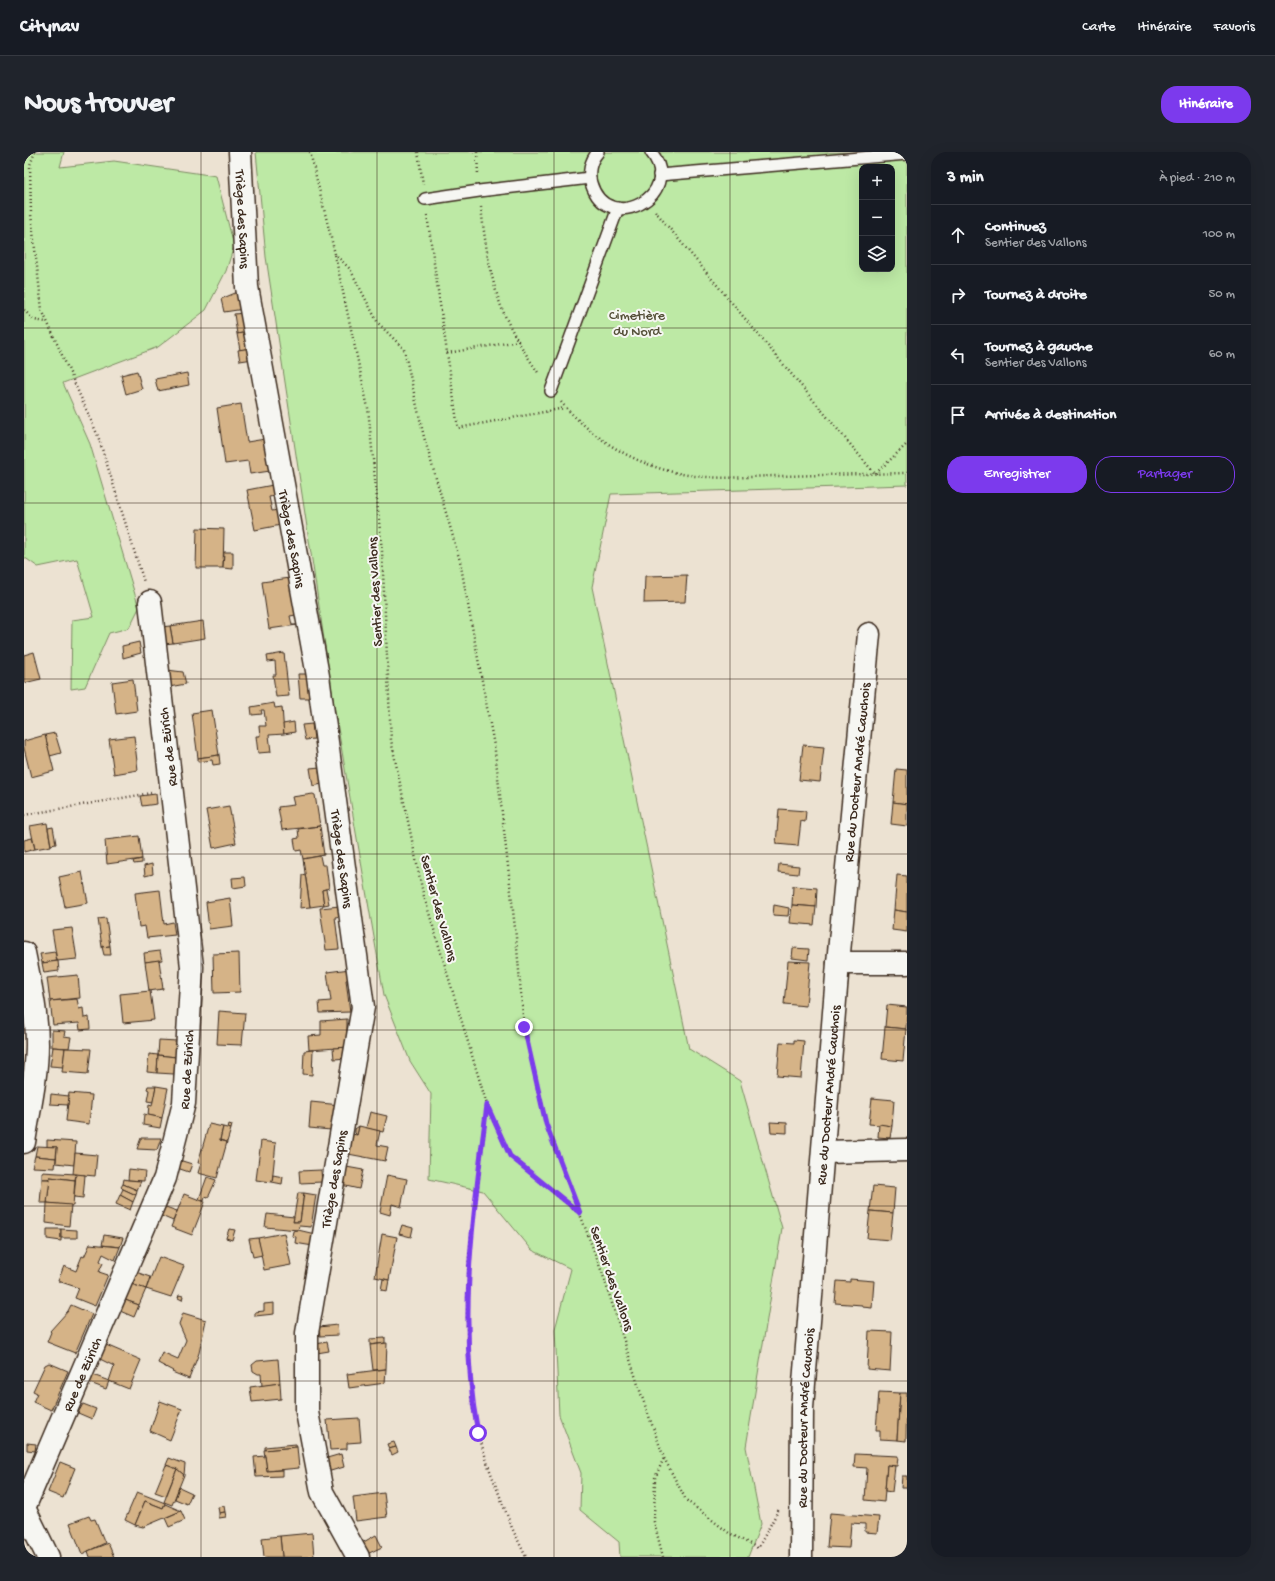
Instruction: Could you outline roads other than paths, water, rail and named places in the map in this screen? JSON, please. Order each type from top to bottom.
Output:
[{"type":"street","name":"Triège des Sapins","points":[[240,152],[247,287],[318,676],[363,1007],[307,1333],[307,1412],[322,1492],[358,1557]]},
{"type":"street","name":"Rue de Zürich","points":[[24,1508],[165,1178],[184,1103],[192,967],[150,602]]},
{"type":"street","name":"Rue du Docteur André Cauchois","points":[[801,1557],[802,1408],[824,1152],[838,963],[868,634]]},
{"type":"street","points":[[24,953],[35,1005],[37,1044],[34,1083],[24,1142]]},
{"type":"street","points":[[838,963],[907,963]]},
{"type":"street","points":[[824,1152],[907,1150]]},
{"type":"street","points":[[24,1508],[48,1557]]},
{"type":"lane","points":[[598,152],[590,167],[590,178],[593,189],[599,198],[608,205],[618,208],[638,206],[653,194],[658,185],[659,175],[658,164],[651,152]]},
{"type":"lane","points":[[659,175],[907,154]]},
{"type":"lane","points":[[425,199],[590,178]]},
{"type":"lane","points":[[551,391],[618,208]]},
{"type":"park label","name":"Cimetière du Nord","points":[[637,322]]}]
